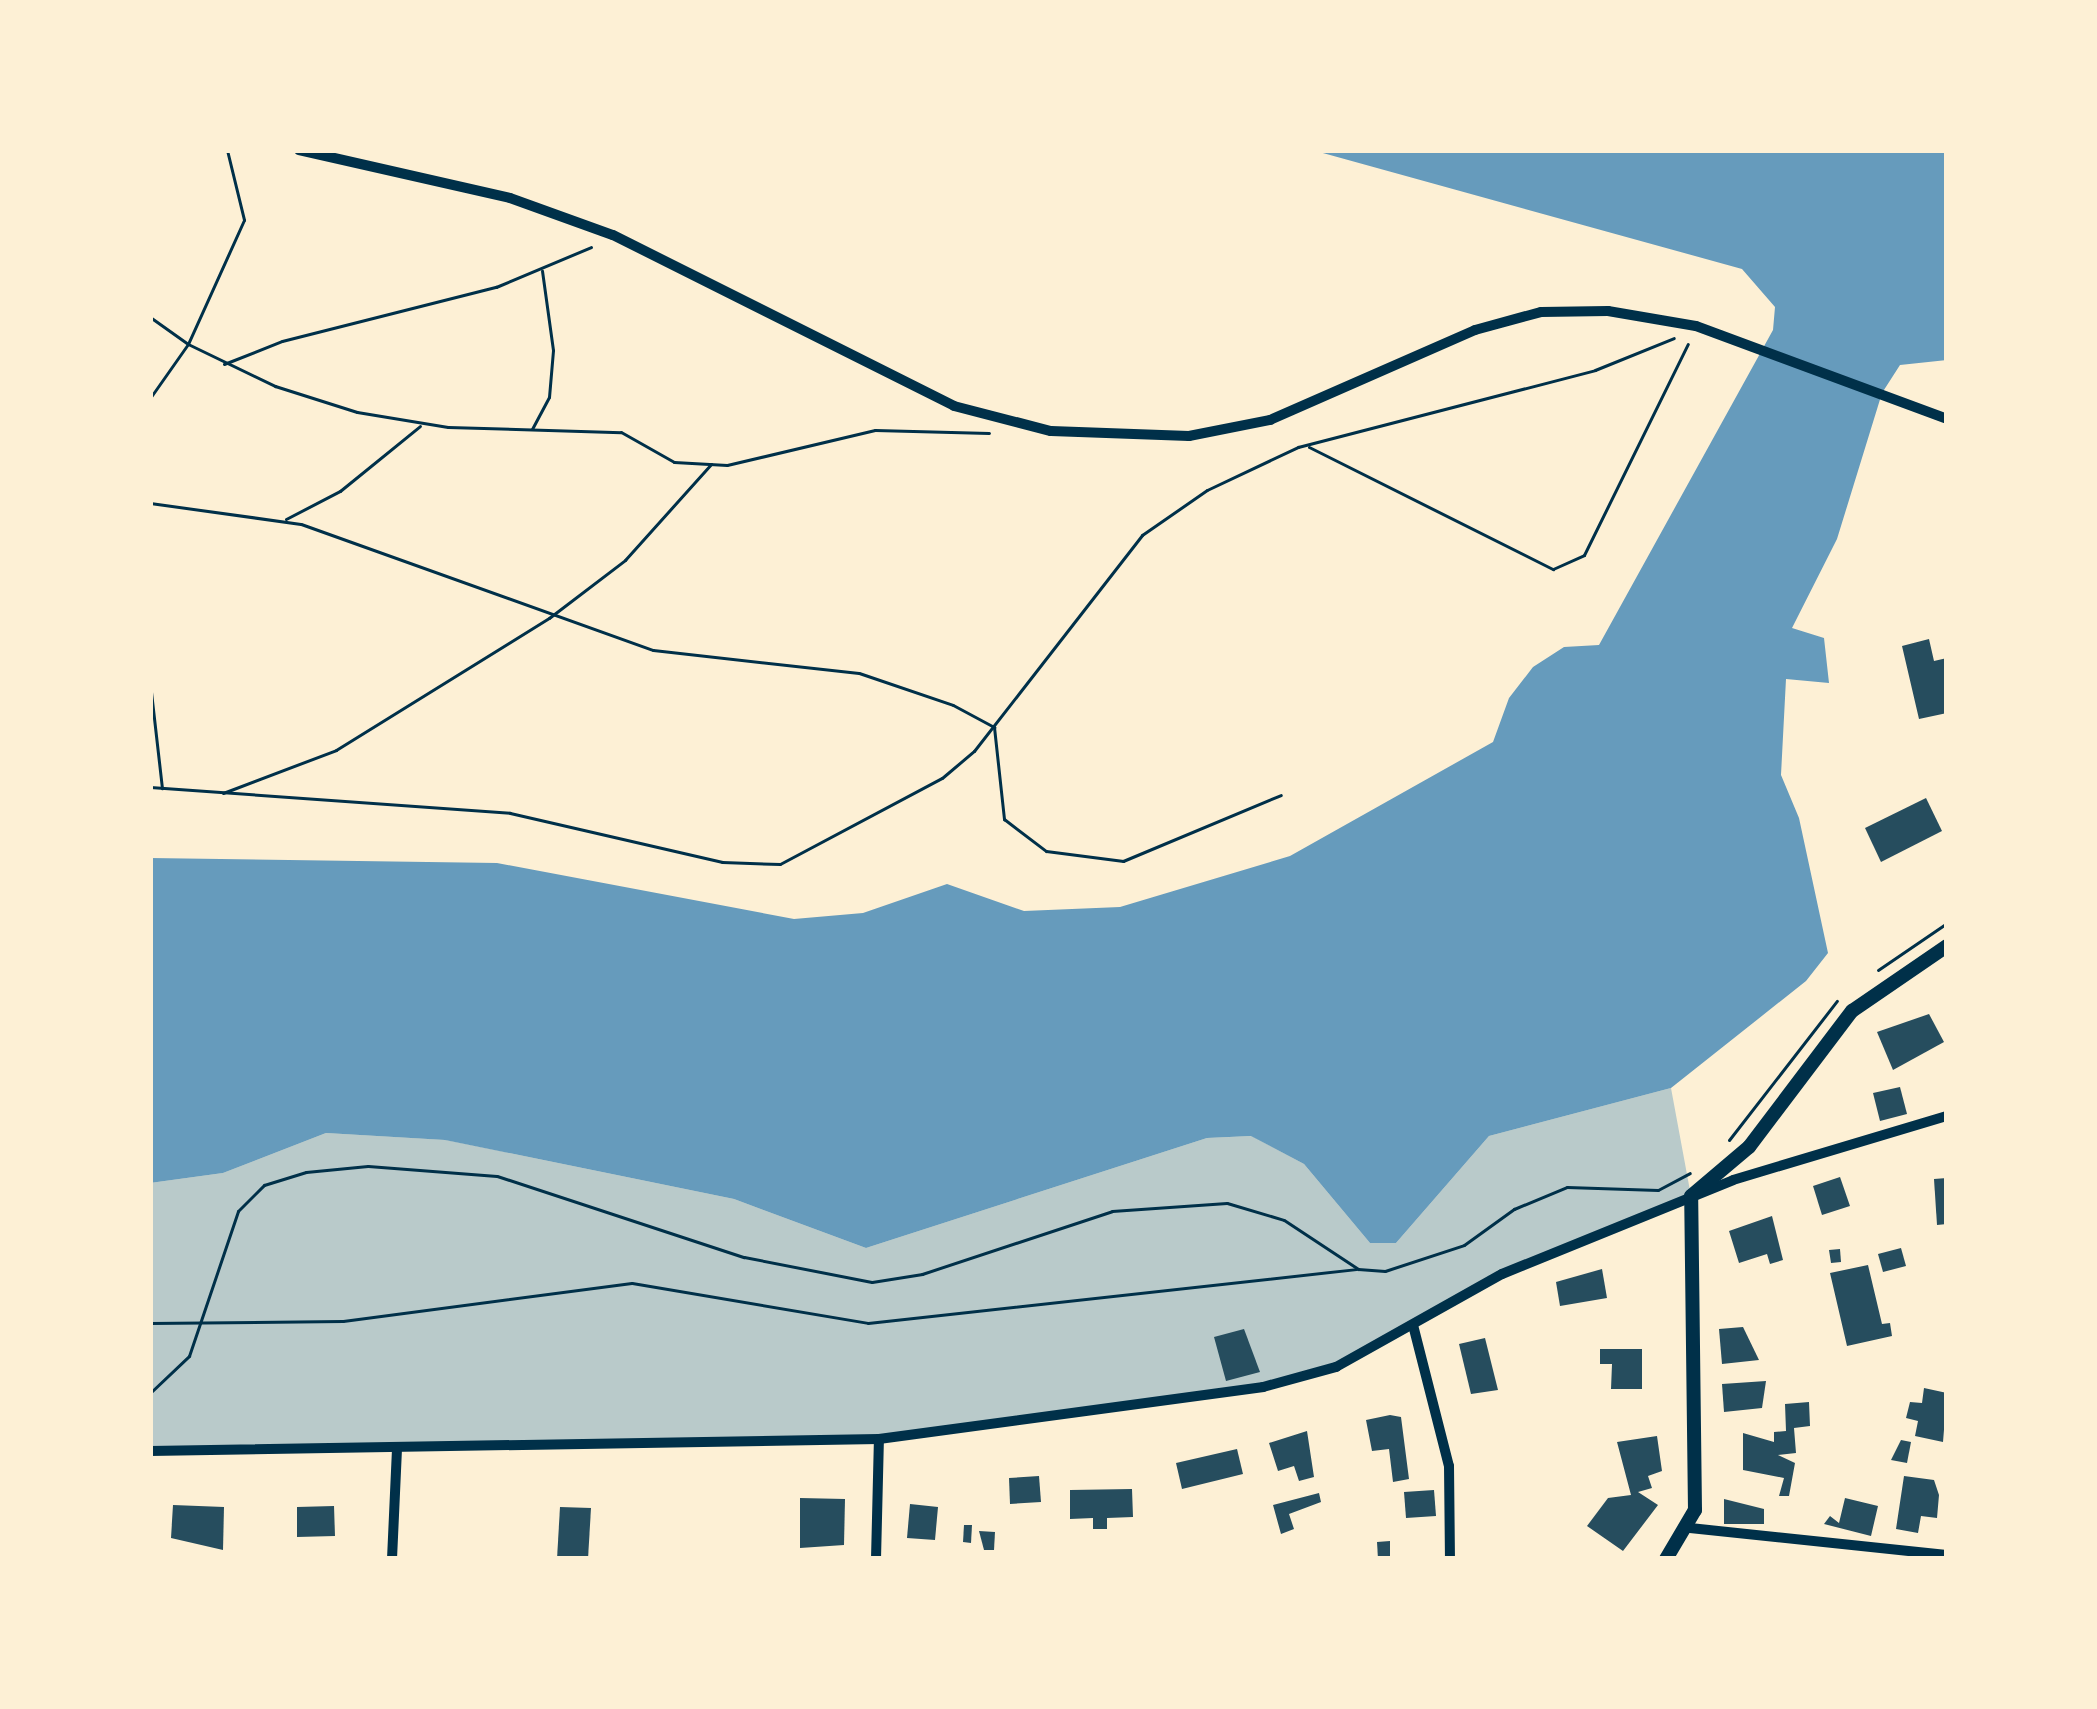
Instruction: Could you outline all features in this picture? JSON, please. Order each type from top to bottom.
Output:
[{"type":"street","points":[[298,150],[510,198],[614,235],[953,406],[1051,431],[1189,436],[1270,420],[1475,330],[1540,312],[1608,311],[1696,326],[1947,419]]},
{"type":"street","points":[[1666,1559],[1690,1528],[1691,1196],[1749,1147],[1852,1011],[1947,946]]},
{"type":"street","points":[[150,1451],[879,1439],[1263,1387],[1336,1367],[1502,1274],[1691,1196],[1947,1116]]},
{"type":"street","points":[[1413,1324],[1449,1466],[1450,1559]]},
{"type":"street","points":[[876,1559],[879,1439]]},
{"type":"street","points":[[392,1559],[397,1450]]},
{"type":"street","points":[[1690,1528],[1947,1556]]},
{"type":"path","points":[[150,398],[188,344],[244,220],[227,150]]},
{"type":"path","points":[[221,365],[542,269],[614,235]]},
{"type":"path","points":[[532,429],[550,397],[553,350],[542,269]]},
{"type":"path","points":[[150,317],[221,365],[357,412],[424,423],[621,432],[674,462],[711,464],[874,430],[1006,432]]},
{"type":"path","points":[[1305,445],[1552,569],[1584,555],[1696,326]]},
{"type":"path","points":[[150,787],[510,813],[722,862],[780,865],[942,778],[994,727],[1142,535],[1207,490],[1305,445],[1595,370],[1696,326]]},
{"type":"path","points":[[284,520],[340,491],[424,423]]},
{"type":"path","points":[[221,794],[336,750],[549,618],[625,560],[711,464]]},
{"type":"path","points":[[150,502],[284,520],[549,618],[653,650],[859,673],[994,727]]},
{"type":"path","points":[[150,683],[161,788]]},
{"type":"path","points":[[994,727],[1004,819],[1046,851],[1124,861],[1281,795]]},
{"type":"path","points":[[150,1393],[179,1371],[202,1322],[232,1224],[255,1192],[306,1172],[368,1166],[497,1176],[744,1258],[856,1282],[922,1274],[1112,1211],[1214,1203],[1284,1220],[1358,1269]]},
{"type":"path","points":[[150,1323],[343,1321],[632,1282],[868,1323],[1358,1269],[1385,1271],[1440,1256],[1514,1209],[1568,1187],[1658,1190],[1696,1169]]},
{"type":"shaded area","points":[[1671,1088],[1691,1196],[1502,1274],[1336,1367],[1263,1387],[879,1439],[150,1451],[150,1183],[223,1173],[326,1133],[446,1140],[734,1199],[866,1248],[1207,1138],[1252,1136],[1304,1164],[1370,1243],[1396,1243],[1489,1136]]},
{"type":"water","points":[[1312,150],[1947,150],[1947,360],[1900,365],[1882,393],[1837,539],[1792,628],[1824,638],[1829,683],[1786,679],[1781,775],[1799,818],[1828,953],[1806,981],[1671,1088],[1489,1136],[1396,1243],[1370,1243],[1304,1164],[1251,1136],[1207,1138],[866,1248],[734,1199],[445,1140],[326,1133],[223,1173],[150,1183],[150,858],[497,863],[794,919],[863,913],[947,884],[1024,911],[1120,907],[1290,856],[1493,742],[1509,698],[1533,667],[1564,647],[1599,645],[1773,330],[1775,307],[1742,269]]},
{"type":"building","points":[[1929,639],[1934,661],[1947,658],[1947,713],[1919,719],[1902,646]]},
{"type":"building","points":[[1926,798],[1942,831],[1881,862],[1865,828]]},
{"type":"building","points":[[1929,1014],[1944,1042],[1893,1070],[1877,1032]]},
{"type":"building","points":[[1900,1087],[1907,1114],[1880,1121],[1873,1093]]},
{"type":"building","points":[[1840,1177],[1850,1206],[1822,1215],[1813,1186]]},
{"type":"building","points":[[1947,1178],[1947,1224],[1937,1225],[1934,1179]]},
{"type":"building","points":[[1772,1216],[1783,1260],[1770,1264],[1767,1254],[1739,1263],[1729,1231]]},
{"type":"building","points":[[1901,1248],[1906,1266],[1883,1272],[1878,1254]]},
{"type":"building","points":[[1840,1249],[1841,1262],[1831,1263],[1829,1250]]},
{"type":"building","points":[[1868,1265],[1882,1324],[1890,1323],[1892,1336],[1847,1346],[1830,1273]]},
{"type":"building","points":[[1602,1269],[1607,1298],[1560,1306],[1556,1282]]},
{"type":"building","points":[[1743,1327],[1759,1360],[1722,1364],[1719,1329]]},
{"type":"building","points":[[1244,1329],[1260,1372],[1226,1381],[1214,1337]]},
{"type":"building","points":[[1485,1338],[1498,1390],[1471,1394],[1459,1344]]},
{"type":"building","points":[[1600,1349],[1642,1349],[1642,1389],[1611,1389],[1612,1364],[1600,1364]]},
{"type":"building","points":[[1766,1381],[1762,1408],[1724,1412],[1722,1384]]},
{"type":"building","points":[[1924,1388],[1947,1393],[1943,1442],[1915,1436],[1918,1421],[1906,1418],[1910,1402],[1922,1403]]},
{"type":"building","points":[[1809,1402],[1810,1426],[1794,1428],[1796,1453],[1778,1455],[1795,1463],[1789,1496],[1779,1496],[1784,1478],[1743,1470],[1743,1433],[1774,1442],[1774,1432],[1786,1431],[1785,1404]]},
{"type":"building","points":[[1401,1417],[1409,1479],[1393,1482],[1389,1449],[1372,1451],[1366,1420]]},
{"type":"building","points":[[1307,1431],[1314,1477],[1299,1481],[1294,1466],[1278,1471],[1269,1443]]},
{"type":"building","points":[[1657,1436],[1662,1471],[1648,1476],[1652,1488],[1638,1492],[1658,1505],[1623,1551],[1587,1526],[1608,1498],[1631,1495],[1617,1442]]},
{"type":"building","points":[[1901,1440],[1911,1442],[1907,1463],[1891,1460]]},
{"type":"building","points":[[1237,1449],[1243,1474],[1182,1489],[1176,1463]]},
{"type":"building","points":[[1039,1476],[1041,1502],[1010,1504],[1009,1478]]},
{"type":"building","points":[[1904,1476],[1934,1480],[1939,1495],[1937,1518],[1921,1516],[1918,1533],[1896,1529]]},
{"type":"building","points":[[1132,1489],[1133,1517],[1107,1518],[1107,1529],[1093,1529],[1093,1518],[1070,1519],[1070,1490]]},
{"type":"building","points":[[1434,1490],[1436,1516],[1406,1518],[1404,1492]]},
{"type":"building","points":[[1319,1493],[1321,1502],[1289,1514],[1294,1529],[1281,1534],[1273,1505]]},
{"type":"building","points":[[800,1498],[845,1499],[844,1545],[800,1548]]},
{"type":"building","points":[[1845,1498],[1878,1506],[1871,1536],[1824,1524],[1830,1516],[1839,1523]]},
{"type":"building","points":[[1724,1499],[1764,1509],[1764,1524],[1724,1524]]},
{"type":"building","points":[[910,1504],[938,1507],[935,1540],[907,1538]]},
{"type":"building","points":[[173,1505],[224,1507],[223,1550],[171,1538]]},
{"type":"building","points":[[334,1506],[335,1536],[297,1537],[297,1507]]},
{"type":"building","points":[[560,1507],[591,1508],[588,1559],[557,1559]]},
{"type":"building","points":[[964,1525],[972,1525],[971,1543],[963,1542]]},
{"type":"building","points":[[979,1531],[995,1532],[994,1550],[984,1550]]},
{"type":"building","points":[[1390,1541],[1390,1559],[1378,1559],[1377,1542]]}]
